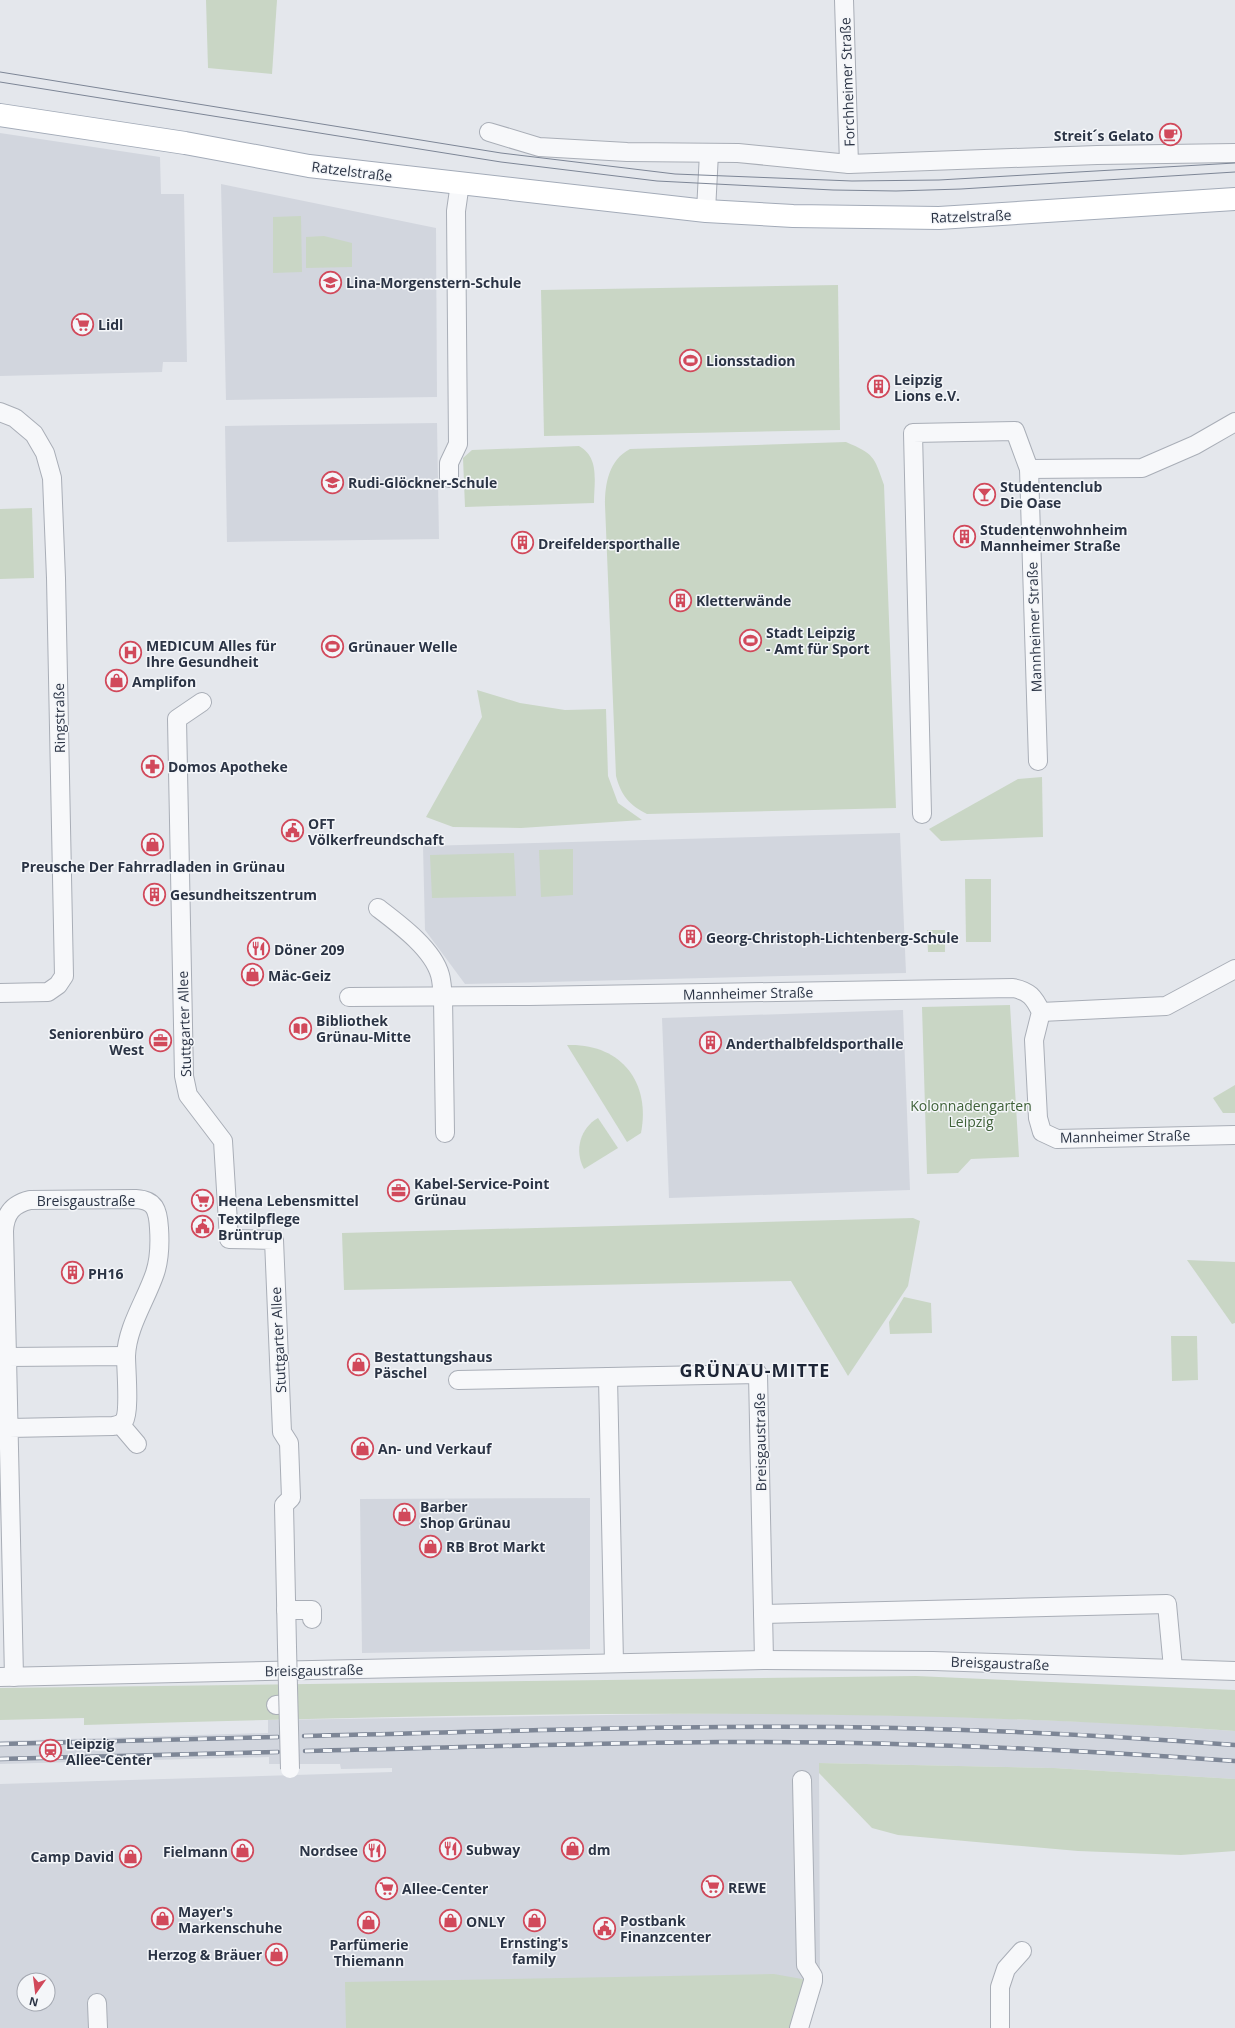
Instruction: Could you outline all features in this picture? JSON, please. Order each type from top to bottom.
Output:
[{"type":"main road","name":"Ratzelstraße","points":[[0,115],[185,143],[309,166],[706,211],[793,216],[939,218],[1235,199]]},
{"type":"street","name":"Forchheimer Straße","points":[[844,0],[849,164]]},
{"type":"street","points":[[489,132],[539,147],[627,152],[738,153],[849,164],[1097,155],[1235,153]]},
{"type":"street","points":[[706,211],[709,153]]},
{"type":"street","points":[[449,478],[449,463],[458,444],[456,211],[460,183]]},
{"type":"street","name":"Ringstraße","points":[[0,412],[21,422],[34,434],[47,457],[52,478],[56,578],[64,976],[58,985],[48,992],[0,993]]},
{"type":"street","points":[[1029,469],[1142,468],[1195,445],[1235,422]]},
{"type":"street","name":"Mannheimer Straße","points":[[922,814],[913,433],[1015,431],[1029,469],[1038,761]]},
{"type":"street","name":"Stuttgarter Allee","points":[[202,702],[177,719],[184,1076],[188,1094],[223,1141],[229,1239],[274,1240],[282,1432],[290,1443],[291,1498],[284,1505],[287,1647],[282,1705],[290,1774]]},
{"type":"street","points":[[378,908],[400,924],[429,954],[440,974],[443,997],[445,1133]]},
{"type":"street","points":[[1041,1012],[1166,1006],[1235,969]]},
{"type":"street","name":"Mannheimer Straße","points":[[349,997],[443,997],[1013,988],[1024,990],[1031,994],[1041,1012],[1034,1040],[1038,1118],[1042,1132],[1057,1139],[1235,1135]]},
{"type":"street","name":"Breisgaustraße","points":[[120,1424],[124,1421],[127,1410],[126,1356],[131,1332],[154,1276],[159,1257],[157,1210],[150,1202],[136,1199],[30,1200],[22,1202],[13,1207],[7,1217],[4,1231],[9,1428],[7,1677],[614,1662],[764,1660],[933,1661],[1235,1671]]},
{"type":"street","points":[[7,1357],[126,1356]]},
{"type":"street","name":"Breisgaustraße","points":[[458,1380],[758,1374],[764,1660]]},
{"type":"street","points":[[608,1377],[614,1662]]},
{"type":"street","points":[[9,1428],[113,1426],[120,1424],[137,1444]]},
{"type":"street","points":[[763,1614],[1167,1604],[1173,1668]]},
{"type":"street","points":[[286,1610],[312,1610],[312,1619]]},
{"type":"street","points":[[799,2028],[813,1981],[813,1976],[806,1965],[802,1780]]},
{"type":"street","points":[[1000,2028],[1000,1987],[1006,1969],[1022,1951]]},
{"type":"street","points":[[97,2003],[98,2028]]},
{"type":"shaded area","points":[[0,133],[160,157],[161,194],[184,194],[187,362],[163,362],[162,372],[0,376]]},
{"type":"shaded area","name":"Lina-Morgenstern-Schule","points":[[221,184],[436,228],[437,397],[226,400]]},
{"type":"shaded area","name":"Rudi-Glöckner-Schule","points":[[437,423],[439,539],[227,542],[225,426]]},
{"type":"shaded area","points":[[900,833],[906,973],[465,984],[425,930],[423,846]]},
{"type":"shaded area","points":[[903,1010],[910,1190],[669,1198],[662,1018]]},
{"type":"shaded area","points":[[590,1498],[590,1649],[362,1653],[360,1499]]},
{"type":"shaded area","points":[[739,1713],[933,1716],[1117,1723],[1235,1731],[1235,1779],[1054,1768],[819,1763],[820,1977],[815,2002],[357,2028],[0,2028],[0,1784],[392,1772],[392,1768],[341,1769],[340,1764],[269,1764],[269,1757],[0,1764],[0,1741],[268,1733],[268,1720]]},
{"type":"green space","points":[[206,0],[277,0],[272,74],[208,68]]},
{"type":"green space","points":[[301,216],[302,272],[273,273],[273,217]]},
{"type":"green space","points":[[324,236],[352,243],[352,267],[306,268],[306,237]]},
{"type":"green space","name":"Lionsstadion","points":[[838,285],[840,430],[544,436],[541,290]]},
{"type":"green space","name":"Stadt Leipzig - Amt für Sport","points":[[846,442],[868,453],[872,457],[884,485],[896,808],[647,814],[641,811],[635,807],[623,794],[616,776],[605,505],[607,481],[613,466],[617,459],[630,449]]},
{"type":"green space","points":[[579,446],[586,451],[593,464],[595,478],[594,503],[465,507],[463,458],[472,450]]},
{"type":"green space","points":[[32,508],[34,578],[0,579],[0,509]]},
{"type":"green space","points":[[477,690],[520,703],[565,710],[606,709],[608,776],[618,803],[642,820],[521,828],[453,827],[426,817],[482,717]]},
{"type":"green space","points":[[1042,777],[1043,837],[941,841],[929,829],[1018,779]]},
{"type":"green space","points":[[573,849],[573,895],[541,897],[539,850]]},
{"type":"green space","points":[[514,853],[516,896],[432,898],[430,855]]},
{"type":"green space","points":[[965,879],[991,879],[991,942],[966,942]]},
{"type":"green space","points":[[927,930],[945,930],[945,952],[928,952]]},
{"type":"green space","name":"Kolonnadengarten Leipzig","points":[[1010,1005],[1019,1157],[971,1159],[958,1173],[927,1174],[922,1007]]},
{"type":"green space","points":[[567,1045],[586,1046],[602,1051],[616,1058],[628,1069],[636,1082],[641,1097],[643,1114],[641,1133],[627,1142]]},
{"type":"green space","points":[[1235,1085],[1235,1113],[1223,1113],[1213,1098]]},
{"type":"green space","points":[[598,1118],[618,1148],[584,1169],[579,1155],[580,1140],[587,1128]]},
{"type":"green space","points":[[913,1218],[920,1221],[908,1286],[848,1376],[791,1281],[344,1290],[342,1233]]},
{"type":"green space","points":[[1187,1260],[1235,1262],[1235,1323],[1232,1324]]},
{"type":"green space","points":[[904,1297],[931,1303],[932,1333],[890,1334],[889,1322]]},
{"type":"green space","points":[[1171,1336],[1197,1336],[1198,1380],[1172,1381]]},
{"type":"green space","points":[[916,1676],[1235,1690],[1235,1731],[947,1717],[803,1714],[516,1715],[84,1725],[84,1718],[0,1720],[0,1688]]},
{"type":"green space","points":[[819,1763],[1054,1768],[1235,1779],[1235,1851],[1181,1855],[1078,1851],[898,1835],[872,1828],[819,1773]]},
{"type":"green space","points":[[774,1974],[813,1981],[799,2028],[346,2028],[345,1982]]},
{"type":"tram line","points":[[0,72],[501,153],[675,174],[852,181],[939,180],[1235,163]]},
{"type":"tram line","points":[[0,82],[501,162],[657,181],[833,190],[896,191],[961,189],[1235,172]]},
{"type":"railway","points":[[304,1736],[565,1729],[849,1727],[978,1730],[1107,1736],[1235,1745]]},
{"type":"railway","points":[[0,1744],[278,1737]]},
{"type":"railway","points":[[305,1751],[617,1743],[785,1742],[914,1744],[1107,1753],[1235,1761]]},
{"type":"railway","points":[[0,1759],[278,1752]]},
{"type":"place","name":"Streit´s Gelato","points":[[1170,135]]},
{"type":"place","name":"Lina-Morgenstern-Schule","points":[[330,282]]},
{"type":"place","name":"Lidl","points":[[82,324]]},
{"type":"place","name":"Lionsstadion","points":[[691,360]]},
{"type":"place","name":"Leipzig Lions e.V.","points":[[878,387]]},
{"type":"place","name":"Rudi-Glöckner-Schule","points":[[332,482]]},
{"type":"place","name":"Studentenclub Die Oase","points":[[985,494]]},
{"type":"place","name":"Studentenwohnheim Mannheimer Straße","points":[[964,537]]},
{"type":"place","name":"Dreifeldersporthalle","points":[[523,543]]},
{"type":"place","name":"Kletterwände","points":[[681,600]]},
{"type":"place","name":"Stadt Leipzig - Amt für Sport","points":[[750,640]]},
{"type":"place","name":"Grünauer Welle","points":[[333,646]]},
{"type":"place","name":"MEDICUM Alles für Ihre Gesundheit","points":[[131,653]]},
{"type":"place","name":"Amplifon","points":[[116,681]]},
{"type":"place","name":"Domos Apotheke","points":[[152,766]]},
{"type":"place","name":"OFT Völkerfreundschaft","points":[[292,831]]},
{"type":"place","name":"Preusche Der Fahrradladen in Grünau","points":[[153,844]]},
{"type":"place","name":"Gesundheitszentrum","points":[[154,894]]},
{"type":"place","name":"Georg-Christoph-Lichtenberg-Schule","points":[[690,937]]},
{"type":"place","name":"Döner 209","points":[[259,949]]},
{"type":"place","name":"Mäc-Geiz","points":[[252,975]]},
{"type":"place","name":"Bibliothek Grünau-Mitte","points":[[301,1028]]},
{"type":"place","name":"Seniorenbüro West","points":[[160,1041]]},
{"type":"place","name":"Anderthalbfeldsporthalle","points":[[710,1043]]},
{"type":"place","name":"Kabel-Service-Point Grünau","points":[[399,1191]]},
{"type":"place","name":"Heena Lebensmittel","points":[[202,1200]]},
{"type":"place","name":"Textilpflege Brüntrup","points":[[202,1226]]},
{"type":"place","name":"PH16","points":[[73,1273]]},
{"type":"place","name":"Bestattungshaus Päschel","points":[[358,1364]]},
{"type":"place","name":"An- und Verkauf","points":[[363,1448]]},
{"type":"place","name":"Barber Shop Grünau","points":[[404,1514]]},
{"type":"place","name":"RB Brot Markt","points":[[430,1546]]},
{"type":"place","name":"Leipzig Allee-Center","points":[[50,1751]]},
{"type":"place","name":"Subway","points":[[451,1849]]},
{"type":"place","name":"dm","points":[[572,1849]]},
{"type":"place","name":"Nordsee","points":[[374,1850]]},
{"type":"place","name":"Fielmann","points":[[243,1851]]},
{"type":"place","name":"Camp David","points":[[130,1856]]},
{"type":"place","name":"REWE","points":[[713,1887]]},
{"type":"place","name":"Allee-Center","points":[[386,1888]]},
{"type":"place","name":"Mayer's Markenschuhe","points":[[163,1919]]},
{"type":"place","name":"Ernsting's family","points":[[534,1920]]},
{"type":"place","name":"ONLY","points":[[451,1921]]},
{"type":"place","name":"Parfümerie Thiemann","points":[[369,1922]]},
{"type":"place","name":"Postbank Finanzcenter","points":[[604,1928]]},
{"type":"place","name":"Herzog & Bräuer","points":[[277,1954]]},
{"type":"district","name":"GRÜNAU-MITTE","points":[[755,1370]]}]
